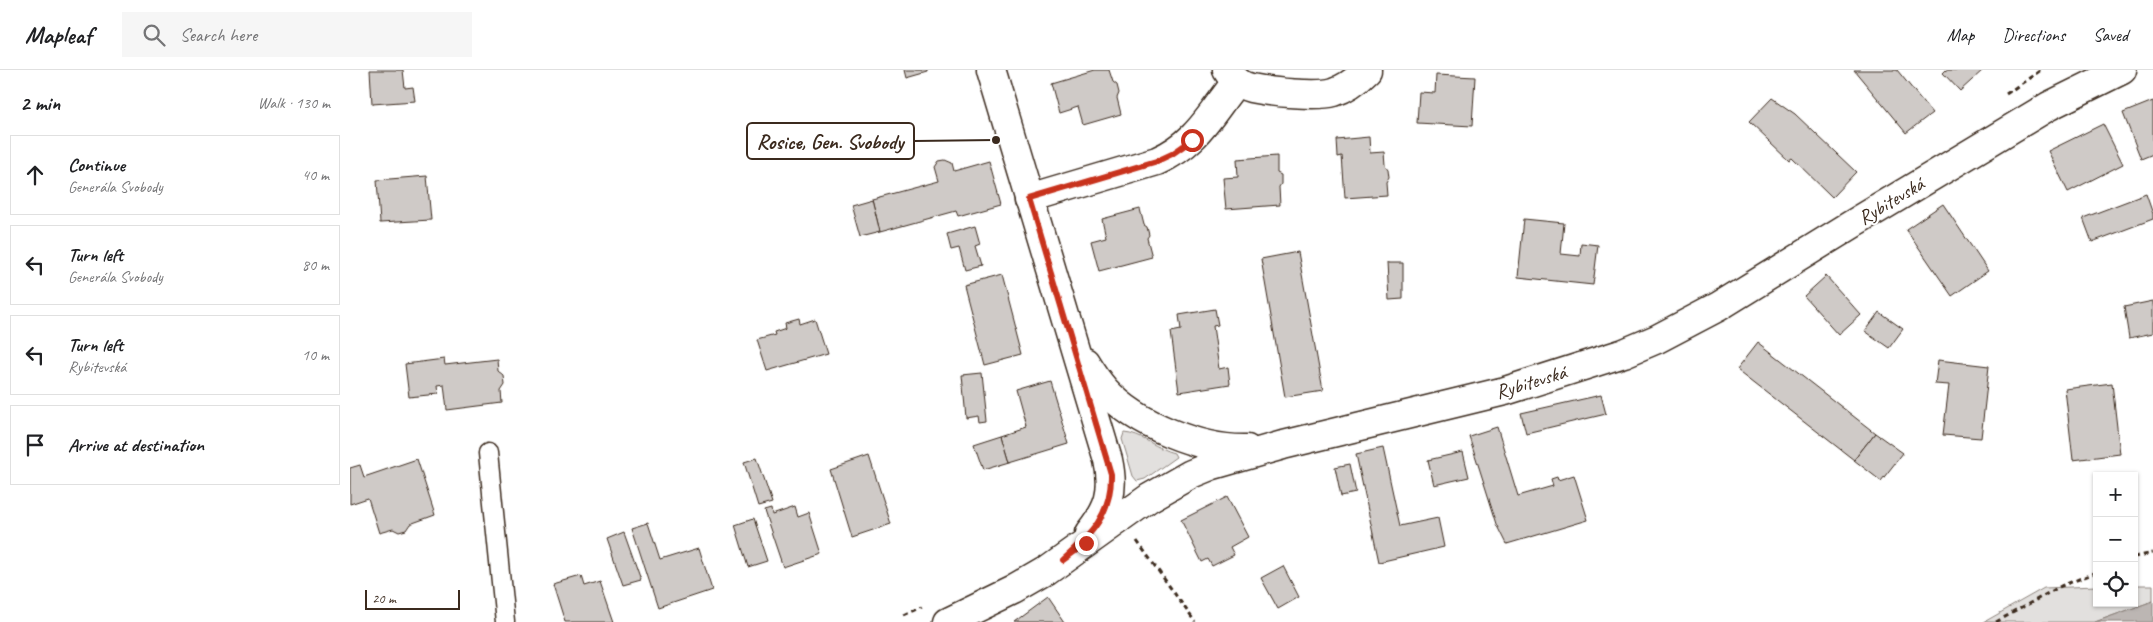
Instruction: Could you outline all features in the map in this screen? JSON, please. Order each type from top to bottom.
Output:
[{"type":"street","points":[[991,70],[1111,474],[1110,496],[1100,520],[1081,543],[1063,560]]},
{"type":"street","points":[[1029,199],[1157,161],[1172,154],[1200,130],[1232,76],[1243,86],[1262,90],[1321,94],[1334,92],[1348,85],[1367,70]]},
{"type":"street","name":"Rybitevská","points":[[939,612],[1014,590],[1063,560],[1149,498],[1191,474],[1236,457],[1505,391],[1624,353],[1657,339],[1718,307],[1851,224],[2049,106],[2088,77],[2122,70]]},
{"type":"street","points":[[1064,317],[1080,355],[1106,391],[1126,408],[1150,423],[1186,439],[1219,448],[1247,449],[1283,445]]},
{"type":"lane","points":[[488,453],[505,622]]},
{"type":"path","points":[[2001,97],[2041,70]]},
{"type":"path","points":[[1132,534],[1195,622]]},
{"type":"path","points":[[2138,556],[2153,553]]},
{"type":"path","points":[[1996,622],[2061,586],[2093,574]]},
{"type":"path","points":[[904,615],[939,612]]},
{"type":"shaded area","points":[[1124,433],[1137,436],[1174,453],[1176,457],[1145,479],[1137,481],[1133,476],[1122,439]]},
{"type":"shaded area","points":[[2138,585],[2153,585],[2153,601],[2138,606]]},
{"type":"shaded area","points":[[2093,586],[2093,607],[2136,607],[2095,622],[1984,622],[2044,588]]},
{"type":"shaded area","points":[[2153,601],[2153,622],[2095,622],[2138,607]]},
{"type":"building","points":[[370,70],[403,70],[405,88],[413,87],[415,101],[372,104]]},
{"type":"building","points":[[905,70],[928,70],[928,72],[907,78]]},
{"type":"building","points":[[1095,70],[1109,70],[1113,82],[1117,85],[1119,93],[1117,98],[1121,114],[1083,125],[1078,107],[1059,113],[1051,83]]},
{"type":"building","points":[[1854,70],[1897,70],[1932,113],[1906,133]]},
{"type":"building","points":[[1946,70],[1983,70],[1960,91],[1943,73]]},
{"type":"building","points":[[1436,75],[1475,77],[1472,126],[1417,123],[1419,92],[1435,93]]},
{"type":"building","points":[[1772,98],[1795,114],[1856,172],[1832,197],[1792,158],[1789,160],[1749,122]]},
{"type":"building","points":[[2153,101],[2153,154],[2141,159],[2123,113]]},
{"type":"building","points":[[2103,124],[2123,164],[2068,192],[2048,151]]},
{"type":"building","points":[[1369,137],[1370,153],[1384,152],[1385,165],[1388,169],[1389,177],[1386,182],[1387,195],[1345,198],[1342,156],[1338,157],[1337,140]]},
{"type":"building","points":[[1277,156],[1277,173],[1281,175],[1279,187],[1280,205],[1226,209],[1223,178],[1238,177],[1237,159]]},
{"type":"building","points":[[945,160],[952,163],[954,171],[989,161],[1001,204],[958,216],[956,211],[880,232],[872,199],[939,181],[935,167],[939,161]]},
{"type":"building","points":[[427,176],[431,220],[380,223],[377,180]]},
{"type":"building","points":[[2146,194],[2153,219],[2092,242],[2083,218]]},
{"type":"building","points":[[872,199],[880,232],[860,237],[851,205]]},
{"type":"building","points":[[1943,204],[1988,271],[1952,296],[1906,229]]},
{"type":"building","points":[[1140,209],[1149,235],[1147,238],[1152,257],[1099,271],[1091,241],[1106,237],[1102,219]]},
{"type":"building","points":[[1524,219],[1564,223],[1561,254],[1580,256],[1581,243],[1598,245],[1593,285],[1518,277]]},
{"type":"building","points":[[975,226],[980,244],[975,246],[981,266],[965,270],[959,248],[951,250],[947,234]]},
{"type":"building","points":[[1298,252],[1323,391],[1285,397],[1261,259]]},
{"type":"building","points":[[1387,263],[1403,263],[1403,299],[1389,300]]},
{"type":"building","points":[[1002,275],[1023,355],[985,365],[964,285]]},
{"type":"building","points":[[1826,276],[1861,315],[1839,335],[1804,296]]},
{"type":"building","points":[[2153,301],[2153,333],[2129,338],[2124,307]]},
{"type":"building","points":[[1215,309],[1218,325],[1213,326],[1219,369],[1228,367],[1230,384],[1179,392],[1171,332],[1181,330],[1179,315]]},
{"type":"building","points":[[1879,312],[1903,329],[1889,348],[1865,331]]},
{"type":"building","points":[[799,319],[800,324],[815,319],[826,354],[767,371],[757,340],[775,335],[774,332],[786,328],[785,323]]},
{"type":"building","points":[[1758,342],[1875,433],[1854,460],[1737,369]]},
{"type":"building","points":[[444,359],[445,365],[497,359],[498,371],[504,376],[505,385],[501,391],[502,403],[447,410],[444,385],[437,386],[438,394],[409,397],[405,364]]},
{"type":"building","points":[[1938,360],[1989,366],[1981,438],[1943,435],[1949,385],[1935,384]]},
{"type":"building","points":[[982,373],[987,421],[980,422],[979,416],[966,418],[962,375]]},
{"type":"building","points":[[1050,381],[1069,444],[1010,462],[1002,435],[1026,427],[1016,391]]},
{"type":"building","points":[[2112,383],[2120,454],[2073,460],[2065,389]]},
{"type":"building","points":[[1601,395],[1606,414],[1526,433],[1521,413]]},
{"type":"building","points":[[1497,427],[1518,496],[1553,486],[1551,479],[1557,477],[1558,480],[1574,475],[1588,520],[1507,544],[1497,524],[1469,436]]},
{"type":"building","points":[[1875,433],[1903,453],[1881,481],[1854,460]]},
{"type":"building","points":[[1002,435],[1010,462],[983,470],[974,444]]},
{"type":"building","points":[[1383,448],[1400,526],[1438,518],[1444,547],[1379,562],[1356,454]]},
{"type":"building","points":[[1463,452],[1469,477],[1434,485],[1428,460]]},
{"type":"building","points":[[869,456],[891,524],[852,537],[831,469]]},
{"type":"building","points":[[757,458],[772,503],[758,507],[744,462]]},
{"type":"building","points":[[417,459],[435,515],[410,524],[406,530],[399,532],[393,529],[379,533],[368,498],[350,504],[350,468],[360,465],[364,477]]},
{"type":"building","points":[[1350,464],[1356,493],[1341,496],[1335,467]]},
{"type":"building","points":[[1227,497],[1248,537],[1230,547],[1234,555],[1212,566],[1208,559],[1202,562],[1181,520]]},
{"type":"building","points":[[795,507],[798,517],[809,513],[822,554],[783,567],[764,511],[771,509],[772,515]]},
{"type":"building","points":[[753,519],[767,561],[748,567],[735,525]]},
{"type":"building","points":[[648,523],[660,560],[699,548],[712,590],[658,608],[632,528]]},
{"type":"building","points":[[624,532],[641,580],[623,585],[607,539]]},
{"type":"building","points":[[1283,566],[1299,597],[1278,609],[1261,578]]},
{"type":"building","points":[[581,576],[584,586],[600,581],[614,622],[565,622],[553,584]]},
{"type":"building","points":[[1048,597],[1065,622],[1014,622]]},
{"type":"place","name":"Rosice, Gen. Svobody","points":[[996,140]]},
{"type":"route","points":[[1086,543],[1063,560],[1081,543],[1100,520],[1110,496],[1111,474],[1029,199],[1157,161],[1182,148],[1192,140]]}]
